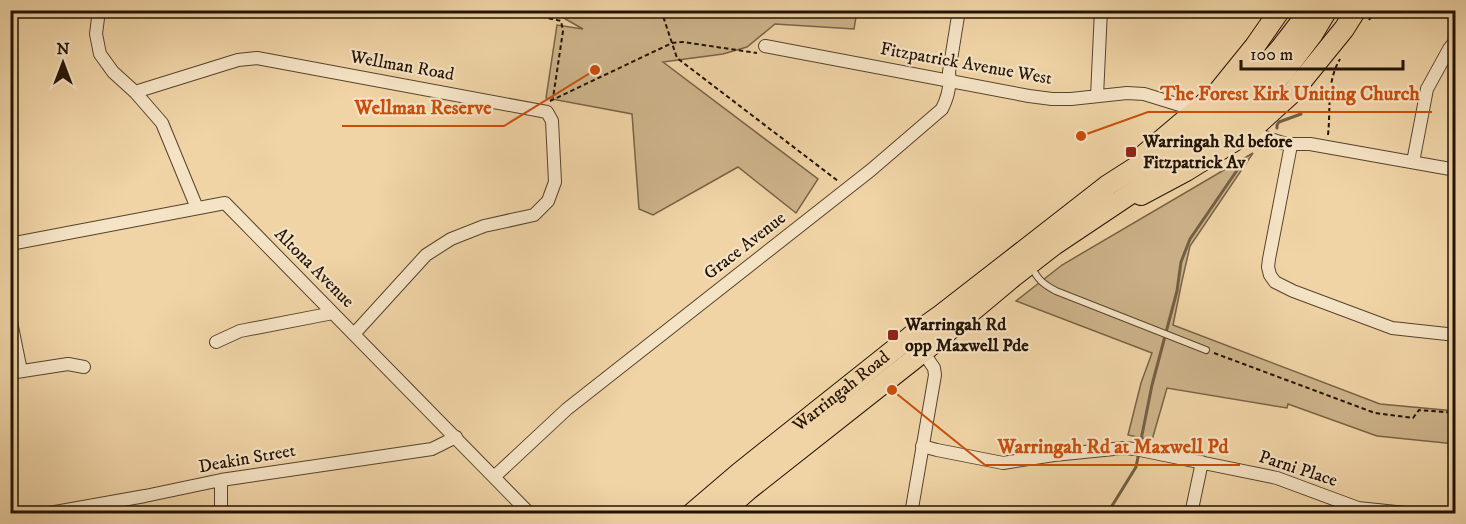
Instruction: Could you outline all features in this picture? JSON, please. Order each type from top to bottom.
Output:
[{"type":"main road","name":"Warringah Road","points":[[691,513],[910,337],[1108,185],[1217,93],[1255,46],[1280,10]]},
{"type":"main road","name":"Warringah Road","points":[[1108,185],[1183,137],[1236,97],[1280,49],[1310,10]]},
{"type":"main road","name":"Warringah Road","points":[[721,513],[1054,245],[1178,162],[1238,118],[1284,72],[1312,35],[1327,10]]},
{"type":"main road","name":"Warringah Road","points":[[1095,218],[1186,171],[1249,132],[1292,93],[1344,29],[1363,15]]},
{"type":"main road","points":[[910,337],[923,352]]},
{"type":"street","points":[[99,10],[96,34],[100,54],[113,72],[135,92],[162,123],[197,208]]},
{"type":"street","name":"Grace Avenue","points":[[494,477],[567,409],[847,189],[942,109],[948,97],[949,72],[959,10]]},
{"type":"street","points":[[1097,96],[1101,10]]},
{"type":"street","points":[[1413,162],[1427,90],[1455,40]]},
{"type":"street","name":"Fitzpatrick Avenue West","points":[[765,46],[1052,99],[1127,93],[1144,94],[1196,110]]},
{"type":"street","name":"Wellman Road","points":[[135,92],[238,60],[257,58],[542,110]]},
{"type":"street","points":[[354,334],[426,255],[451,239],[484,226],[534,215],[548,201],[555,182],[552,121],[547,112],[542,110]]},
{"type":"street","points":[[1249,132],[1288,144],[1326,147],[1455,170]]},
{"type":"street","points":[[1288,144],[1268,267],[1275,282],[1378,324],[1406,331],[1455,335]]},
{"type":"street","name":"Altona Avenue","points":[[10,244],[225,203],[529,513]]},
{"type":"street","points":[[216,342],[240,331],[333,313]]},
{"type":"street","points":[[10,317],[16,372],[68,364],[84,367]]},
{"type":"street","points":[[910,513],[935,375],[934,368],[923,352]]},
{"type":"street","name":"Deakin Street","points":[[44,513],[221,480],[432,449],[456,437]]},
{"type":"street","name":"Parni Place","points":[[922,446],[1004,463],[1054,455],[1124,448],[1135,449],[1277,478],[1358,508],[1415,513]]},
{"type":"street","points":[[1191,513],[1202,462]]},
{"type":"street","points":[[221,480],[222,513]]},
{"type":"lane","points":[[1030,264],[1037,278],[1044,285],[1056,291],[1206,350]]},
{"type":"path","points":[[512,10],[561,21],[563,31],[553,98]]},
{"type":"path","points":[[661,10],[677,58],[847,189]]},
{"type":"path","points":[[1363,15],[1376,10]]},
{"type":"path","points":[[542,110],[553,98],[672,43],[683,42],[756,54],[765,46]]},
{"type":"path","points":[[1326,147],[1330,89],[1342,56]]},
{"type":"path","points":[[1206,350],[1375,413],[1413,418],[1419,410],[1455,413]]},
{"type":"shaded area","points":[[532,11],[857,11],[854,29],[775,24],[747,47],[723,54],[663,62],[818,179],[796,213],[738,167],[653,215],[639,209],[632,114],[546,98],[557,25],[583,29],[562,17]]},
{"type":"shaded area","points":[[1253,153],[1190,246],[1173,325],[1380,404],[1455,411],[1455,444],[1377,436],[1288,404],[1287,408],[1167,388],[1152,440],[1128,435],[1141,383],[1152,353],[1016,301],[1062,265]]},
{"type":"waterway","points":[[1277,128],[1279,122],[1301,114]]},
{"type":"waterway","points":[[1140,445],[1152,385],[1177,291],[1181,262],[1190,239],[1242,163]]},
{"type":"waterway","points":[[1107,514],[1136,467],[1139,452]]},
{"type":"place","name":"Wellman Reserve","points":[[595,70]]},
{"type":"place","name":"The Forest Kirk Uniting Church","points":[[1081,136]]},
{"type":"place","name":"Warringah Rd before Fitzpatrick Av","points":[[1131,152]]},
{"type":"place","name":"Warringah Rd opp Maxwell Pde","points":[[893,335]]},
{"type":"place","name":"Warringah Rd at Maxwell Pd","points":[[892,390]]}]
